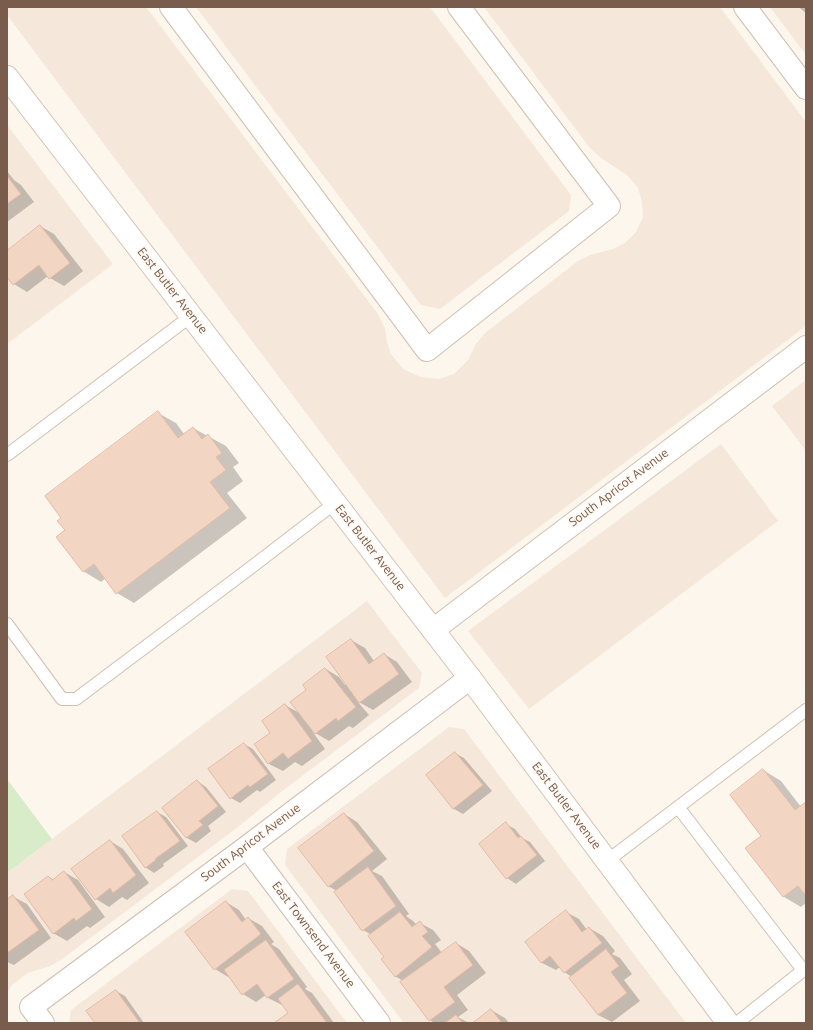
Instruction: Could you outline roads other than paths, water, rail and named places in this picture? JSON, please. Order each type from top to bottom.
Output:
[{"type":"street","points":[[171,7],[427,350],[609,206],[459,7]]},
{"type":"street","points":[[745,7],[806,88]]},
{"type":"street","name":"East Butler Avenue","points":[[7,77],[470,678],[728,1023]]},
{"type":"street","name":"South Apricot Avenue","points":[[432,630],[806,347]]},
{"type":"street","name":"South Apricot Avenue","points":[[37,1015],[247,847],[470,678]]},
{"type":"street","name":"East Townsend Avenue","points":[[247,847],[379,1023]]},
{"type":"lane","points":[[7,455],[191,316]]},
{"type":"lane","points":[[7,624],[62,699],[76,699],[335,503]]},
{"type":"lane","points":[[607,861],[806,710]]},
{"type":"lane","points":[[678,807],[805,969],[737,1023]]}]
